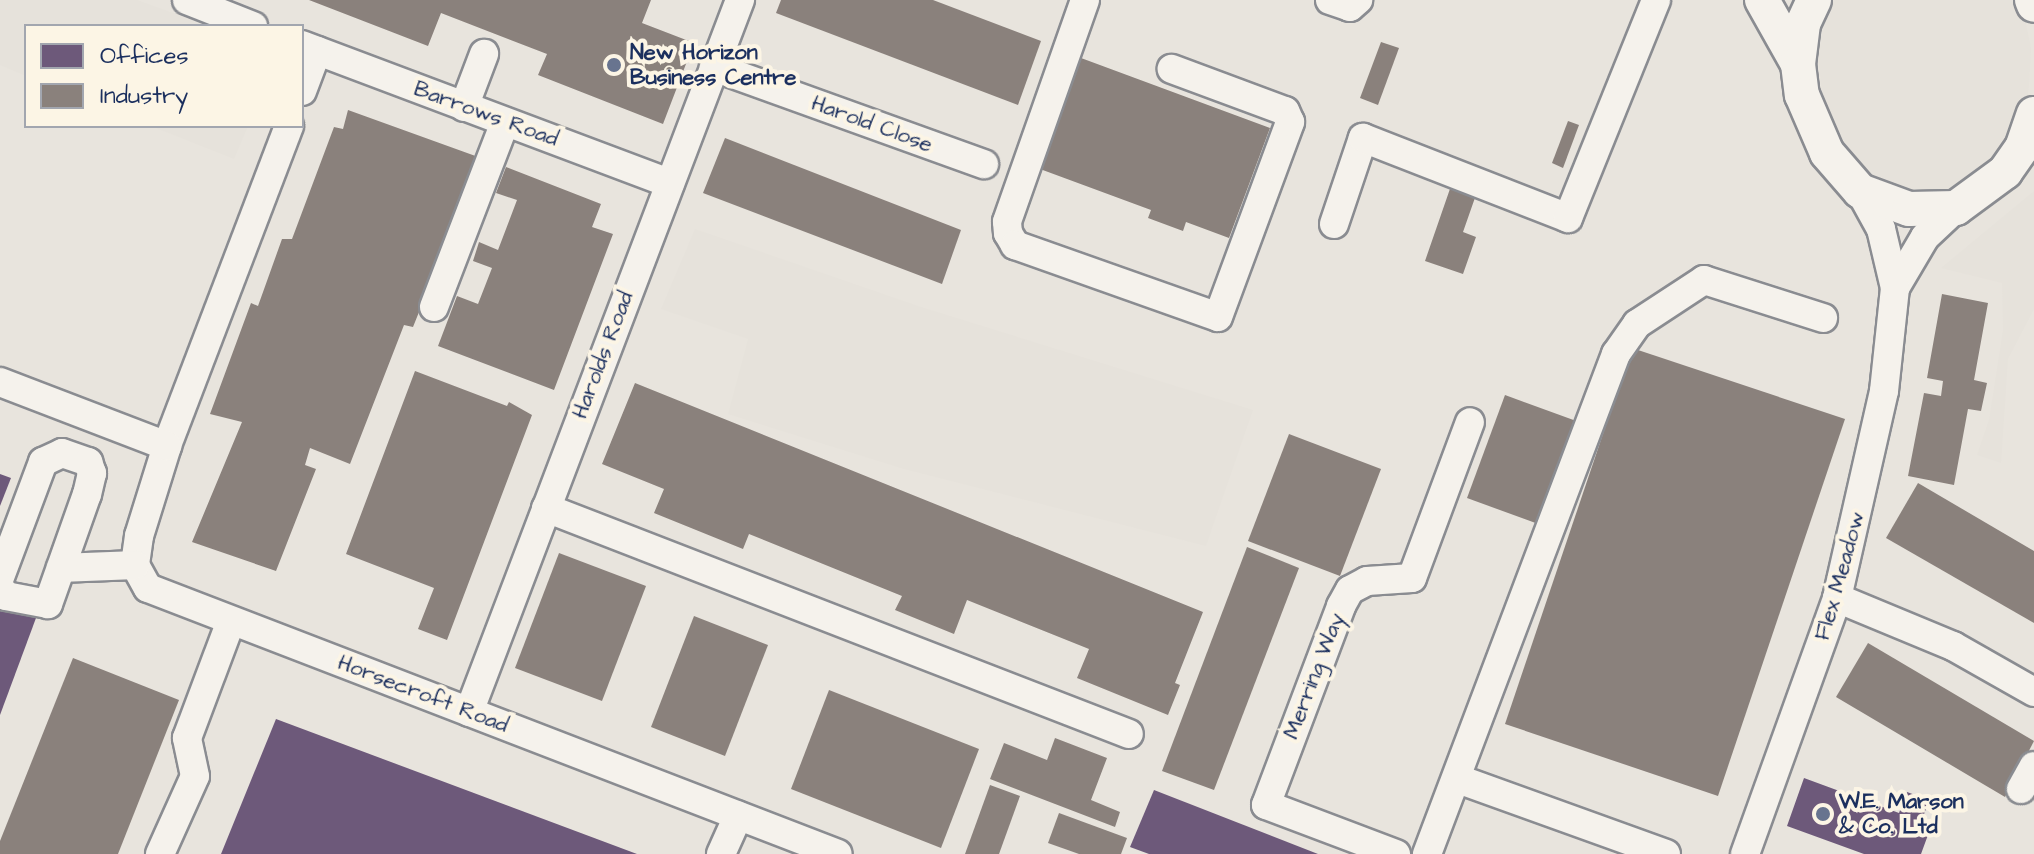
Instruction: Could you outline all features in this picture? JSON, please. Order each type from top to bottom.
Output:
[{"type":"main road","points":[[1762,0],[1798,64],[1814,128],[1827,153],[1860,191],[1909,209],[1956,208],[2005,172],[2028,150],[2034,114]]},
{"type":"main road","points":[[1798,64],[1803,24],[1814,0]]},
{"type":"street","points":[[187,0],[248,24]]},
{"type":"street","name":"Harolds Road","points":[[469,712],[740,0]]},
{"type":"street","points":[[1085,0],[1007,222],[1008,233],[1015,245],[1218,317],[1290,122],[1285,111],[1172,69]]},
{"type":"street","points":[[1330,0],[1350,7],[1358,0]]},
{"type":"street","points":[[1334,224],[1363,138],[1568,218],[1656,0]]},
{"type":"street","points":[[304,79],[309,48]]},
{"type":"street","name":"Barrows Road","points":[[309,48],[670,183]]},
{"type":"street","points":[[464,107],[484,54]]},
{"type":"street","name":"Harold Close","points":[[714,67],[984,164]]},
{"type":"street","points":[[434,307],[505,122]]},
{"type":"street","points":[[61,568],[135,565],[167,446],[288,128]]},
{"type":"street","name":"Flex Meadow","points":[[1745,854],[1837,598],[1884,391],[1895,288],[1881,229],[1860,191]]},
{"type":"street","name":"Flex Meadow","points":[[1895,288],[1925,237],[1956,208]]},
{"type":"street","points":[[1427,854],[1458,779],[1616,354],[1637,324],[1704,280],[1823,318]]},
{"type":"street","points":[[3,388],[167,446]]},
{"type":"street","name":"Merring Way","points":[[1396,854],[1266,805],[1341,606],[1350,590],[1367,581],[1412,578],[1470,422]]},
{"type":"street","points":[[0,577],[43,462],[62,453],[88,462],[92,473],[48,604],[6,596],[0,588]]},
{"type":"street","points":[[546,508],[1129,734]]},
{"type":"street","name":"Horsecroft Road","points":[[135,565],[148,588],[738,816],[796,847],[838,854]]},
{"type":"street","points":[[1837,598],[1953,646],[2034,692]]},
{"type":"street","points":[[160,854],[195,776],[187,738],[231,621]]},
{"type":"street","points":[[1458,779],[1666,854]]},
{"type":"street","points":[[721,854],[738,816]]},
{"type":"shaded area","points":[[0,0],[2034,0],[2034,854],[0,854]]},
{"type":"shaded area","points":[[0,0],[137,0],[203,24],[24,24],[24,75],[0,65]]},
{"type":"shaded area","points":[[1829,0],[2021,0],[2031,48],[2029,87],[2024,115],[1995,169],[1948,193],[1892,189],[1867,175],[1836,132],[1822,93],[1816,40]]},
{"type":"shaded area","points":[[156,128],[247,128],[234,159]]},
{"type":"shaded area","points":[[2034,191],[2034,309],[2008,359],[2001,463],[1977,455],[1989,420],[2003,330],[2002,283],[1941,268]]},
{"type":"shaded area","points":[[695,229],[921,307],[1253,410],[1206,546],[904,469],[728,414],[748,339],[661,309]]},
{"type":"building: Offices","points":[[0,474],[11,478],[0,506]]},
{"type":"building: Offices","points":[[0,604],[36,618],[0,715]]},
{"type":"building: Offices","points":[[276,719],[637,854],[221,854]]},
{"type":"building: Offices","points":[[1804,778],[1899,813],[1907,792],[1929,800],[1922,820],[1932,824],[1921,854],[1864,854],[1787,826]]},
{"type":"building: Offices","points":[[1154,790],[1318,854],[1149,854],[1130,847]]},
{"type":"building: Industry","name":"New Horizon Business Centre","points":[[309,0],[651,0],[642,23],[694,43],[663,124],[538,75],[547,54],[441,13],[428,46]]},
{"type":"building: Industry","points":[[781,0],[933,0],[1041,41],[1018,105],[776,13]]},
{"type":"building: Industry","points":[[1381,42],[1399,48],[1378,105],[1360,98]]},
{"type":"building: Industry","points":[[1081,58],[1270,128],[1229,238],[1186,222],[1183,231],[1148,218],[1151,210],[1040,169]]},
{"type":"building: Industry","points":[[348,110],[481,158],[413,327],[404,325],[350,464],[310,448],[305,465],[316,469],[276,571],[192,542],[242,422],[210,414],[251,303],[258,306],[282,239],[292,239],[334,127],[343,129]]},
{"type":"building: Industry","points":[[1568,121],[1579,125],[1563,168],[1552,163]]},
{"type":"building: Industry","points":[[725,138],[961,230],[942,284],[703,193]]},
{"type":"building: Industry","points":[[506,167],[601,204],[592,227],[613,234],[554,390],[438,346],[457,296],[478,304],[492,268],[473,261],[479,242],[498,250],[517,200],[496,193]]},
{"type":"building: Industry","points":[[1452,183],[1477,192],[1463,232],[1476,237],[1463,274],[1425,261]]},
{"type":"building: Industry","points":[[1942,294],[1988,303],[1974,380],[1987,383],[1981,411],[1968,409],[1954,485],[1908,476],[1924,393],[1941,396],[1943,381],[1927,378]]},
{"type":"building: Industry","points":[[1632,348],[1845,419],[1718,796],[1505,724]]},
{"type":"building: Industry","points":[[415,371],[507,406],[509,402],[532,415],[447,640],[418,629],[434,588],[346,554]]},
{"type":"building: Industry","points":[[635,383],[1203,612],[1175,683],[1180,685],[1168,715],[1077,678],[1089,649],[967,600],[954,634],[895,610],[902,596],[749,534],[743,549],[654,513],[664,489],[602,464]]},
{"type":"building: Industry","points":[[1505,395],[1579,422],[1541,525],[1467,498]]},
{"type":"building: Industry","points":[[1289,434],[1381,469],[1340,576],[1248,541]]},
{"type":"building: Industry","points":[[1918,483],[2034,551],[2034,623],[1886,538]]},
{"type":"building: Industry","points":[[1247,547],[1299,568],[1214,790],[1162,771]]},
{"type":"building: Industry","points":[[559,553],[646,586],[602,701],[515,668]]},
{"type":"building: Industry","points":[[694,616],[768,645],[725,756],[651,727]]},
{"type":"building: Industry","points":[[1868,643],[2034,741],[2005,797],[1836,697]]},
{"type":"building: Industry","points":[[73,658],[179,700],[118,854],[0,854],[0,841]]},
{"type":"building: Industry","points":[[829,690],[979,749],[941,848],[791,789]]},
{"type":"building: Industry","points":[[1055,738],[1107,758],[1091,800],[1120,812],[1115,827],[990,779],[1004,743],[1047,760]]},
{"type":"building: Industry","points":[[990,785],[1020,796],[999,854],[965,854]]},
{"type":"building: Industry","points":[[1059,813],[1127,838],[1121,854],[1079,854],[1048,843]]},
{"type":"place","name":"New Horizon Business Centre","points":[[614,65]]},
{"type":"place","name":"W.E. Marson & Co. Ltd","points":[[1823,814]]}]
